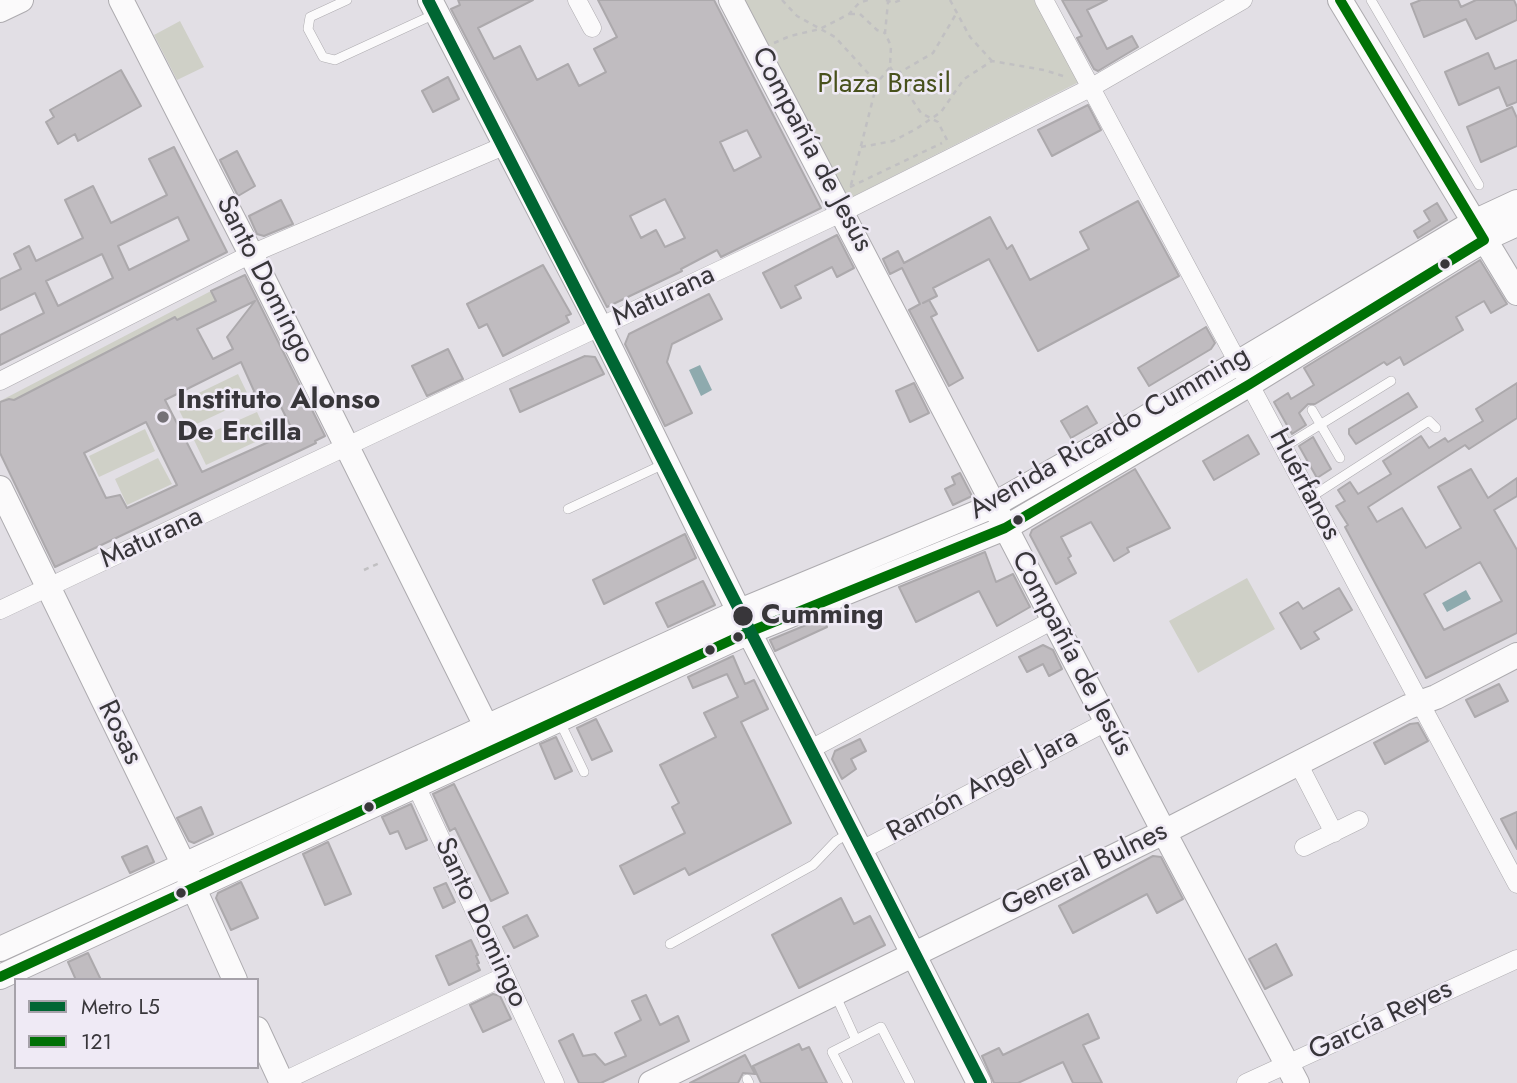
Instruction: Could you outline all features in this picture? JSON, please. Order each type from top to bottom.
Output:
[{"type":"main road","points":[[0,10],[21,0]]},
{"type":"main road","name":"Santo Domingo","points":[[121,0],[347,446],[382,530],[493,738]]},
{"type":"main road","name":"Compañía de Jesús","points":[[732,0],[851,208],[1005,528],[1292,1074]]},
{"type":"main road","points":[[1340,0],[1517,293]]},
{"type":"main road","points":[[434,7],[600,327],[808,750],[979,1083]]},
{"type":"main road","name":"Avenida Ricardo Cumming","points":[[0,949],[184,866],[493,738],[1250,384],[1479,231],[1517,202]]},
{"type":"main road","name":"Avenida Ricardo Cumming","points":[[493,738],[559,720],[744,622],[1005,528],[1239,362],[1479,231],[1517,225]]},
{"type":"main road","name":"Rosas","points":[[0,488],[184,866],[234,978]]},
{"type":"main road","name":"General Bulnes","points":[[651,1083],[732,1048],[834,992],[1164,832],[1517,655]]},
{"type":"main road","name":"Avenida Ricardo Cumming","points":[[0,977],[194,889],[411,774]]},
{"type":"main road","points":[[259,1033],[282,1083]]},
{"type":"street","points":[[577,0],[592,28]]},
{"type":"street","name":"Huérfanos","points":[[1044,0],[1517,884]]},
{"type":"street","name":"Maturana","points":[[0,610],[851,208],[1091,87],[1243,0]]},
{"type":"street","points":[[0,381],[251,254],[506,145]]},
{"type":"street","points":[[808,750],[1053,620]]},
{"type":"street","name":"Ramón Angel Jara","points":[[855,842],[1106,722]]},
{"type":"street","points":[[1298,763],[1334,833]]},
{"type":"street","name":"Santo Domingo","points":[[411,774],[555,1083]]},
{"type":"street","points":[[1304,847],[1359,820]]},
{"type":"street","name":"García Reyes","points":[[1246,1083],[1292,1074],[1517,958]]},
{"type":"street","points":[[282,1083],[505,976]]},
{"type":"lane","points":[[347,0],[310,17],[308,29],[323,57],[335,60],[434,7]]},
{"type":"lane","points":[[1371,0],[1479,185]]},
{"type":"lane","points":[[1284,447],[1391,381]]},
{"type":"lane","points":[[1312,410],[1340,458]]},
{"type":"lane","points":[[1311,497],[1429,421],[1436,428]]},
{"type":"lane","points":[[568,509],[667,463]]},
{"type":"lane","points":[[559,720],[584,772]]},
{"type":"lane","points":[[670,944],[813,865],[836,841],[855,842]]},
{"type":"lane","points":[[834,992],[856,1040]]},
{"type":"lane","points":[[848,1083],[832,1052],[881,1027],[910,1083]]},
{"type":"path","points":[[782,0],[797,16],[835,37],[877,83]]},
{"type":"path","points":[[771,45],[790,36],[820,29],[849,14],[859,3],[868,0]]},
{"type":"path","points":[[851,208],[851,187],[877,83],[890,67],[891,46],[885,33],[887,1],[896,3],[901,0]]},
{"type":"path","points":[[950,0],[970,37],[992,61],[1044,70],[1071,79]]},
{"type":"path","points":[[849,14],[860,14],[877,30],[885,33]]},
{"type":"path","points":[[897,74],[933,53],[956,14]]},
{"type":"path","points":[[861,147],[893,141],[931,119],[941,112],[964,79],[992,61]]},
{"type":"path","points":[[851,187],[947,140],[938,122],[921,113],[890,67]]},
{"type":"path","points":[[1065,67],[1071,79]]},
{"type":"path","points":[[1059,85],[1071,79]]},
{"type":"path","points":[[844,176],[851,187]]},
{"type":"green space","name":"Plaza Brasil","points":[[741,0],[1034,0],[1079,82],[848,199]]},
{"type":"green space","points":[[180,21],[204,67],[177,80],[154,35]]},
{"type":"green space","points":[[211,291],[216,301],[177,320],[174,317],[152,328],[153,332],[132,339],[0,405],[0,401]]},
{"type":"green space","points":[[238,374],[250,399],[188,428],[176,404]]},
{"type":"green space","points":[[257,412],[268,436],[206,465],[194,440]]},
{"type":"green space","points":[[145,429],[155,451],[99,477],[89,456]]},
{"type":"green space","points":[[158,458],[172,484],[127,505],[115,479]]},
{"type":"green space","points":[[1247,578],[1275,629],[1198,673],[1169,621]]},
{"type":"water","points":[[700,365],[712,390],[701,396],[689,370]]},
{"type":"water","points":[[1466,590],[1471,599],[1447,612],[1442,603]]},
{"type":"building","points":[[458,0],[533,0],[478,28],[494,59],[520,46],[537,80],[568,64],[579,86],[606,72],[594,49],[617,37],[598,0],[714,0],[821,208],[721,257],[717,250],[681,269],[682,271],[607,307],[451,9],[460,5]],"holes":[[[747,130],[761,157],[734,171],[720,142]],[[665,199],[685,238],[665,247],[656,230],[641,238],[630,216]]]},
{"type":"building","points":[[1062,0],[1107,0],[1087,10],[1107,49],[1132,36],[1138,47],[1098,71],[1094,69],[1077,38],[1082,36]]},
{"type":"building","points":[[1421,0],[1458,0],[1461,7],[1476,0],[1514,0],[1517,20],[1476,39],[1466,19],[1424,37],[1411,4]]},
{"type":"building","points":[[1488,53],[1495,69],[1517,60],[1517,102],[1507,106],[1499,87],[1459,105],[1445,72]]},
{"type":"building","points":[[121,70],[141,106],[78,141],[75,134],[58,144],[46,122],[54,117],[50,110]]},
{"type":"building","points":[[448,77],[459,99],[433,112],[422,91]]},
{"type":"building","points":[[1088,105],[1101,130],[1052,156],[1038,130]]},
{"type":"building","points":[[1512,107],[1517,118],[1517,146],[1481,162],[1467,127]]},
{"type":"building","points":[[174,147],[227,252],[0,365],[0,335],[44,313],[35,293],[0,310],[0,279],[21,269],[14,254],[29,246],[36,261],[83,238],[65,200],[93,186],[111,223],[167,195],[149,159]],"holes":[[[178,217],[189,240],[129,270],[118,246]],[[102,254],[113,278],[58,306],[46,281]]]},
{"type":"building","points":[[237,151],[255,186],[238,196],[220,160]]},
{"type":"building","points":[[281,200],[293,224],[264,236],[257,234],[249,216]]},
{"type":"building","points":[[1138,201],[1179,276],[1038,351],[989,259],[933,288],[937,296],[929,300],[937,314],[931,317],[963,378],[949,386],[909,310],[920,304],[902,268],[890,274],[883,259],[898,251],[904,263],[990,217],[1007,249],[1012,245],[1030,280],[1089,249],[1080,232]]},
{"type":"building","points":[[1437,203],[1447,220],[1418,238],[1414,231],[1430,221],[1424,211]]},
{"type":"building","points":[[837,235],[854,268],[837,277],[832,267],[795,286],[801,298],[781,308],[763,273]]},
{"type":"building","points":[[1480,260],[1507,304],[1491,313],[1484,301],[1456,317],[1463,330],[1404,365],[1400,357],[1387,365],[1384,362],[1315,404],[1308,404],[1299,413],[1306,425],[1292,434],[1274,402],[1288,393],[1291,399],[1314,385],[1304,368]]},
{"type":"building","points":[[543,265],[571,314],[566,316],[569,322],[503,356],[487,324],[479,328],[467,304]]},
{"type":"building","name":"Instituto Alonso De Ercilla","points":[[245,275],[325,436],[315,441],[316,443],[55,567],[0,453],[0,402],[14,400],[175,317],[177,320],[216,301],[211,291]],"holes":[[[255,301],[227,337],[233,349],[213,359],[197,329]],[[241,362],[254,391],[251,401],[263,406],[277,399],[293,431],[202,472],[165,400]],[[146,422],[177,485],[127,508],[120,495],[106,498],[84,453]]]},
{"type":"building","points":[[709,294],[722,319],[672,344],[667,362],[692,413],[665,426],[625,344],[629,334]]},
{"type":"building","points":[[1206,327],[1215,343],[1211,349],[1149,386],[1138,368]]},
{"type":"building","points":[[448,349],[463,379],[427,396],[412,366]]},
{"type":"building","points":[[585,356],[595,357],[604,374],[520,412],[510,389]]},
{"type":"building","points":[[914,383],[929,413],[910,422],[896,391]]},
{"type":"building","points":[[1517,383],[1517,418],[1469,449],[1465,445],[1368,507],[1377,522],[1402,508],[1426,548],[1461,528],[1438,487],[1471,469],[1488,498],[1517,478],[1517,496],[1494,510],[1517,550],[1517,633],[1426,678],[1345,527],[1348,525],[1336,506],[1345,501],[1338,490],[1350,482],[1358,494],[1391,474],[1383,461],[1421,436],[1429,448],[1445,438],[1448,442],[1483,421],[1476,409]],"holes":[[[1480,562],[1502,601],[1444,630],[1424,594]]]},
{"type":"building","points":[[1408,393],[1417,407],[1356,444],[1349,434],[1349,429]]},
{"type":"building","points":[[1087,406],[1097,423],[1071,438],[1061,421]]},
{"type":"building","points":[[1248,435],[1259,454],[1214,480],[1203,461]]},
{"type":"building","points":[[1313,437],[1331,469],[1317,478],[1299,446]]},
{"type":"building","points":[[1135,469],[1170,528],[1127,548],[1129,552],[1114,561],[1091,522],[1061,537],[1076,573],[1056,584],[1030,535],[1032,530]]},
{"type":"building","points":[[960,473],[972,496],[953,505],[945,489],[955,484],[952,477]]},
{"type":"building","points":[[685,534],[696,558],[604,604],[593,580]]},
{"type":"building","points":[[985,552],[996,582],[1013,574],[1030,607],[997,626],[979,591],[916,622],[899,587]]},
{"type":"building","points":[[703,581],[715,605],[668,627],[656,603]]},
{"type":"building","points":[[1339,588],[1352,610],[1314,632],[1319,639],[1301,649],[1280,613],[1298,602],[1303,609]]},
{"type":"building","points":[[823,618],[827,627],[775,651],[770,640]]},
{"type":"building","points":[[1043,645],[1053,650],[1062,669],[1049,676],[1043,664],[1027,672],[1019,657]]},
{"type":"building","points":[[733,656],[745,684],[754,680],[768,709],[741,722],[791,823],[689,875],[685,868],[634,894],[620,866],[685,833],[672,807],[679,803],[660,765],[716,737],[704,713],[738,697],[727,674],[693,688],[688,677]]},
{"type":"building","points":[[1499,684],[1508,701],[1475,717],[1466,700]]},
{"type":"building","points":[[596,719],[612,751],[592,760],[577,728]]},
{"type":"building","points":[[1418,723],[1428,741],[1385,764],[1374,743],[1410,724]]},
{"type":"building","points":[[556,737],[572,771],[555,779],[540,744]]},
{"type":"building","points":[[860,739],[866,751],[851,759],[856,769],[842,779],[832,759],[835,751]]},
{"type":"building","points":[[454,784],[508,893],[491,901],[455,828],[450,831],[433,794]]},
{"type":"building","points":[[411,804],[427,840],[406,849],[398,831],[390,834],[382,817]]},
{"type":"building","points":[[201,807],[213,834],[194,843],[189,841],[177,818]]},
{"type":"building","points":[[1517,812],[1517,849],[1501,819]]},
{"type":"building","points":[[328,842],[351,894],[325,905],[303,854]]},
{"type":"building","points":[[147,846],[154,862],[130,873],[122,857]]},
{"type":"building","points":[[1153,856],[1161,857],[1183,899],[1157,913],[1147,894],[1073,933],[1059,906]]},
{"type":"building","points":[[241,882],[258,918],[231,930],[216,898],[218,893]]},
{"type":"building","points":[[446,883],[455,902],[443,908],[434,888]]},
{"type":"building","points":[[841,898],[854,924],[870,916],[885,945],[799,988],[772,935]]},
{"type":"building","points":[[527,915],[538,936],[514,948],[503,927]]},
{"type":"building","points":[[471,940],[478,955],[477,964],[480,970],[449,985],[436,956]]},
{"type":"building","points":[[1276,944],[1292,975],[1265,989],[1249,959]]},
{"type":"building","points":[[88,953],[100,978],[75,978],[68,962]]},
{"type":"building","points":[[493,994],[500,996],[511,1019],[483,1032],[470,1005]]},
{"type":"building","points":[[646,995],[660,1025],[678,1016],[689,1041],[601,1083],[579,1083],[559,1041],[573,1034],[583,1056],[595,1054],[605,1065],[626,1056],[615,1033],[641,1020],[632,1001]]},
{"type":"building","points":[[1088,1014],[1099,1038],[1083,1045],[1102,1083],[1073,1083],[1063,1062],[1018,1083],[994,1083],[982,1056],[999,1048],[1003,1055]]},
{"type":"building","points":[[799,1044],[802,1050],[809,1047],[827,1083],[761,1083],[753,1066]]},
{"type":"building","points":[[745,1055],[755,1074],[743,1073],[738,1083],[690,1083]]},
{"type":"metro line","name":"L5","points":[[428,0],[981,1083]]},
{"type":"transit line","name":"121","points":[[0,977],[749,632],[1005,528],[1250,384],[1484,240],[1340,0]]},
{"type":"place","name":"Instituto Alonso De Ercilla","points":[[163,417]]},
{"type":"place","name":"Cumming","points":[[743,616]]}]
